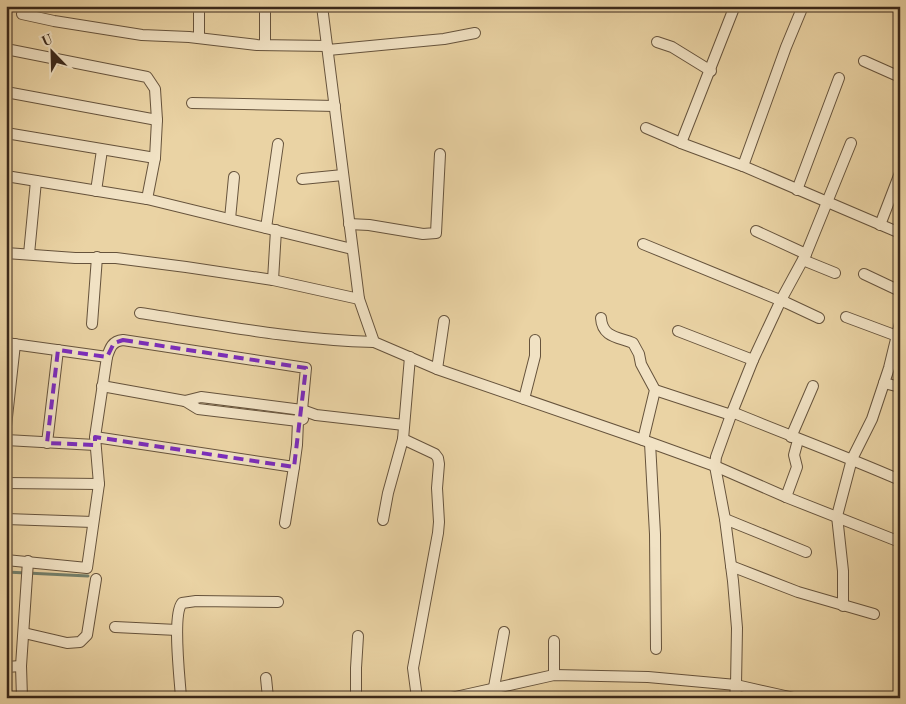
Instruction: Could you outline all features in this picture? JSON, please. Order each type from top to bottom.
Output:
[{"type":"street","points":[[199,6],[199,38]]},
{"type":"street","points":[[265,6],[265,45]]},
{"type":"street","points":[[322,6],[359,299],[374,342]]},
{"type":"street","points":[[743,166],[786,47],[803,6]]},
{"type":"street","points":[[682,144],[734,8]]},
{"type":"street","points":[[22,14],[142,35],[328,48],[444,39],[475,33]]},
{"type":"street","points":[[657,42],[672,47],[710,71]]},
{"type":"street","points":[[6,49],[147,78],[155,89],[156,120],[155,158],[147,199]]},
{"type":"street","points":[[864,61],[900,77]]},
{"type":"street","points":[[797,190],[839,78]]},
{"type":"street","points":[[6,92],[156,120]]},
{"type":"street","points":[[192,103],[334,106]]},
{"type":"street","points":[[646,128],[682,144],[743,166],[900,233]]},
{"type":"street","points":[[6,133],[155,158]]},
{"type":"street","points":[[735,698],[736,628],[732,566],[715,466],[717,451],[753,360],[781,300],[804,257],[851,143]]},
{"type":"street","points":[[273,280],[271,229],[278,144]]},
{"type":"street","points":[[96,191],[102,150]]},
{"type":"street","points":[[349,224],[369,225],[422,234],[436,233],[440,154]]},
{"type":"street","points":[[880,225],[900,173]]},
{"type":"street","points":[[302,179],[343,175]]},
{"type":"street","points":[[6,176],[147,199],[352,249]]},
{"type":"street","points":[[230,219],[234,178]]},
{"type":"street","points":[[30,254],[36,181]]},
{"type":"street","points":[[756,232],[835,273]]},
{"type":"street","points":[[643,244],[781,300],[819,318]]},
{"type":"street","points":[[6,253],[65,258],[97,257],[186,267],[273,280],[359,299]]},
{"type":"street","points":[[92,324],[97,257]]},
{"type":"street","points":[[864,274],[900,291]]},
{"type":"street","points":[[140,313],[270,333],[331,340],[374,342],[437,369],[715,466],[786,497],[900,542]]},
{"type":"street","points":[[846,317],[897,336]]},
{"type":"street","points":[[602,318],[602,326],[607,333],[633,343],[639,354],[641,364],[655,390],[647,441],[655,534],[656,649]]},
{"type":"street","points":[[437,369],[444,321]]},
{"type":"street","points":[[843,606],[843,571],[836,516],[852,459],[872,419],[884,383],[900,323]]},
{"type":"street","points":[[678,331],[753,360]]},
{"type":"street","points":[[6,560],[28,569],[87,568],[99,484],[95,441],[106,357],[110,346],[123,340],[306,368],[302,410],[298,421],[297,445],[285,523]]},
{"type":"street","points":[[524,399],[535,356],[535,340]]},
{"type":"street","points":[[6,426],[11,343],[106,357]]},
{"type":"street","points":[[46,443],[58,350]]},
{"type":"street","points":[[383,520],[388,493],[403,439],[410,357]]},
{"type":"street","points":[[884,383],[900,387]]},
{"type":"street","points":[[102,386],[185,401],[198,409],[240,415],[298,421],[316,414]]},
{"type":"street","points":[[786,497],[797,467],[794,455],[795,438],[813,386]]},
{"type":"street","points":[[655,390],[731,414],[852,459],[900,480]]},
{"type":"street","points":[[185,401],[201,396],[302,410],[316,414],[404,425]]},
{"type":"street","points":[[240,415],[242,403]]},
{"type":"street","points":[[403,439],[434,454],[438,458],[439,464],[437,488],[438,533],[413,668],[417,698]]},
{"type":"street","points":[[6,440],[46,443],[95,441],[294,467]]},
{"type":"street","points":[[6,483],[99,484]]},
{"type":"street","points":[[6,519],[93,522]]},
{"type":"street","points":[[725,519],[806,552]]},
{"type":"street","points":[[732,566],[798,592],[874,614]]},
{"type":"street","points":[[22,698],[21,666],[28,569]]},
{"type":"street","points":[[24,633],[67,643],[80,642],[87,634],[96,579]]},
{"type":"street","points":[[181,698],[177,630],[180,606],[186,602],[278,602]]},
{"type":"street","points":[[115,627],[177,630]]},
{"type":"street","points":[[494,687],[504,632]]},
{"type":"street","points":[[356,698],[358,636]]},
{"type":"street","points":[[554,641],[554,674]]},
{"type":"street","points":[[6,667],[21,666]]},
{"type":"street","points":[[455,697],[554,674],[648,678],[736,686],[794,698]]},
{"type":"street","points":[[266,678],[268,698]]},
{"type":"street","points":[[871,698],[881,698]]},
{"type":"highlighted area","points":[[123,340],[306,368],[294,467],[95,437],[95,445],[47,443],[58,350],[107,357],[114,343]]},
{"type":"waterway","points":[[6,572],[88,576]]}]
